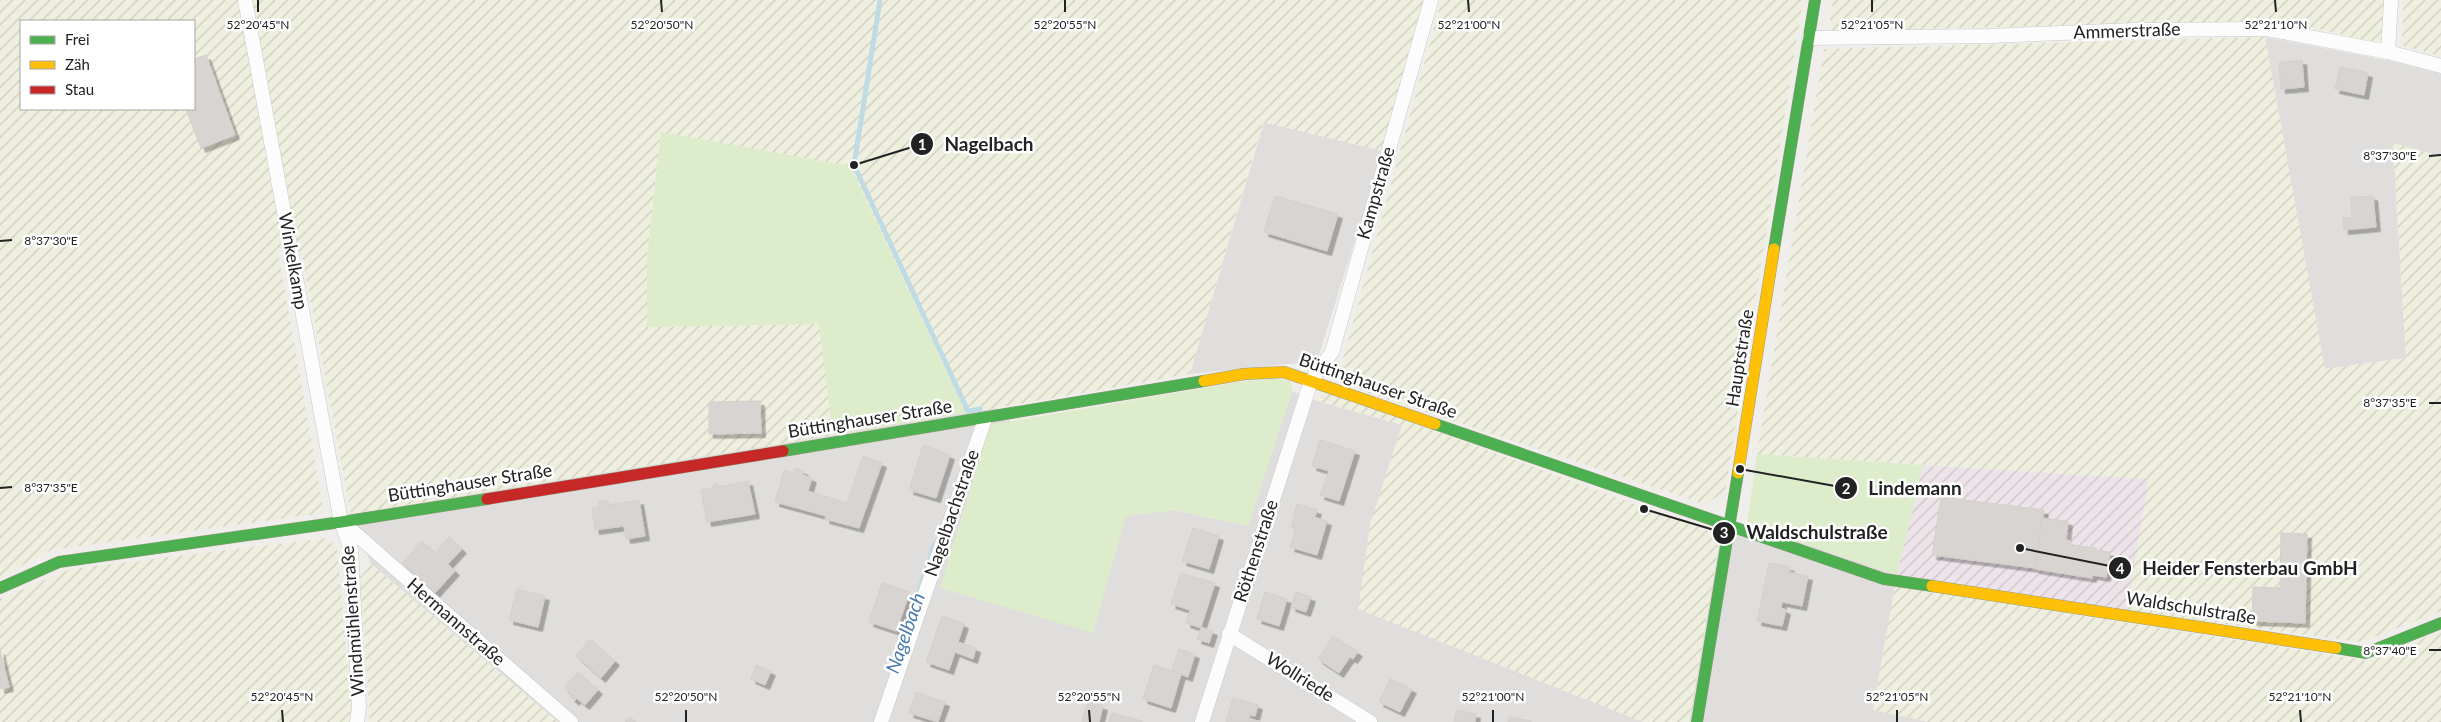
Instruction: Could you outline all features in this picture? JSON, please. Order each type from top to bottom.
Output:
[{"type":"street","name":"Winkelkamp","points":[[245,0],[341,522]]},
{"type":"street","name":"Kampstraße","points":[[1311,381],[1332,352],[1430,0]]},
{"type":"street","name":"Hauptstraße","points":[[1697,722],[1731,524],[1815,0]]},
{"type":"street","points":[[2388,52],[2391,0]]},
{"type":"street","name":"Ammerstraße","points":[[1809,38],[1989,36],[2133,30],[2267,29],[2388,52],[2441,66]]},
{"type":"street","name":"Büttinghauser Straße","points":[[0,588],[59,562],[341,522],[985,419],[1244,374],[1284,372],[1731,524]]},
{"type":"street","name":"Röthenstraße","points":[[1202,722],[1311,381]]},
{"type":"street","name":"Nagelbachstraße","points":[[881,722],[985,419]]},
{"type":"street","name":"Windmühlenstraße","points":[[341,522],[351,549],[359,707],[357,722]]},
{"type":"street","name":"Hermannstraße","points":[[341,522],[570,722]]},
{"type":"street","name":"Waldschulstraße","points":[[1731,524],[1884,579],[2366,653],[2441,623]]},
{"type":"street","name":"Wollriede","points":[[1229,634],[1370,722]]},
{"type":"shaded area","points":[[2265,37],[2391,61],[2441,74],[2441,156],[2393,144],[2406,358],[2324,369]]},
{"type":"shaded area","points":[[1264,122],[1383,151],[1317,361],[1190,374]]},
{"type":"shaded area","points":[[1292,391],[1315,400],[1402,425],[1370,525],[1359,609],[1643,722],[558,722],[371,564],[351,514],[995,408],[1126,516],[1174,510],[1248,526]]},
{"type":"shaded area","points":[[1923,465],[2149,479],[2127,611],[1897,575]]},
{"type":"shaded area","points":[[1747,524],[1897,575],[1873,710],[1929,722],[1689,722],[1720,539]]},
{"type":"green space","points":[[0,0],[1424,0],[1383,151],[1263,122],[1190,374],[966,413],[850,166],[661,133],[647,257],[647,327],[819,324],[833,435],[351,514],[302,255],[278,252],[324,513],[51,550],[0,577]]},
{"type":"green space","points":[[1424,0],[1803,0],[1725,492],[1705,504],[1347,386],[1341,366],[1440,6]]},
{"type":"green space","points":[[1833,0],[2385,0],[2383,39],[2374,42],[2294,23],[2260,21],[1834,31],[1829,27]]},
{"type":"green space","points":[[2403,0],[2441,0],[2441,56],[2402,46]]},
{"type":"green space","points":[[2265,37],[2325,369],[2406,358],[2393,143],[2441,156],[2441,611],[2361,642],[2127,611],[2149,479],[1757,454],[1824,49]]},
{"type":"green space","points":[[661,132],[850,166],[966,413],[833,435],[819,324],[647,327],[647,257]]},
{"type":"green space","points":[[1267,377],[1291,381],[1292,391],[1248,526],[1174,510],[1126,516],[1093,633],[940,588],[990,425]]},
{"type":"green space","points":[[1325,391],[1709,531],[1720,539],[1689,722],[1643,722],[1358,609],[1370,525],[1402,425],[1315,400]]},
{"type":"green space","points":[[1757,454],[1923,465],[1897,575],[1747,524]]},
{"type":"green space","points":[[327,538],[337,549],[352,713],[350,722],[0,722],[0,599],[71,569]]},
{"type":"green space","points":[[371,564],[558,722],[370,722],[360,577]]},
{"type":"green space","points":[[1895,586],[2368,661],[2441,631],[2441,722],[1929,722],[1873,710]]},
{"type":"building","points":[[206,55],[235,135],[201,148],[186,110],[195,110],[195,59]]},
{"type":"building","points":[[2302,60],[2304,87],[2281,89],[2279,63]]},
{"type":"building","points":[[2340,67],[2368,73],[2364,95],[2335,89]]},
{"type":"building","points":[[1275,196],[1338,214],[1327,251],[1264,232]]},
{"type":"building","points":[[2373,196],[2376,227],[2344,230],[2343,218],[2352,217],[2351,197]]},
{"type":"building","points":[[760,401],[761,433],[709,434],[709,402]]},
{"type":"building","points":[[1320,440],[1355,451],[1339,501],[1320,495],[1329,471],[1312,466]]},
{"type":"building","points":[[923,445],[950,455],[936,498],[909,490]]},
{"type":"building","points":[[863,456],[882,463],[859,528],[825,519],[826,516],[775,502],[784,470],[793,473],[795,468],[804,471],[803,475],[812,478],[808,491],[847,503]]},
{"type":"building","points":[[748,481],[755,514],[707,522],[701,490],[712,488],[712,485],[718,483],[718,487]]},
{"type":"building","points":[[1941,497],[2044,510],[2035,568],[1932,555]]},
{"type":"building","points":[[608,500],[608,505],[639,500],[645,536],[626,539],[624,526],[595,530],[592,508],[600,506],[599,501]]},
{"type":"building","points":[[1297,504],[1317,510],[1315,517],[1327,521],[1317,555],[1290,547],[1296,528],[1291,527]]},
{"type":"building","points":[[2042,518],[2068,521],[2066,540],[2071,541],[2072,545],[2110,552],[2106,577],[2092,575],[2092,578],[2035,569]]},
{"type":"building","points":[[1193,528],[1219,536],[1209,569],[1182,561]]},
{"type":"building","points":[[2281,533],[2307,534],[2305,623],[2252,621],[2253,587],[2280,588]]},
{"type":"building","points":[[449,537],[462,549],[448,564],[455,571],[435,593],[402,563],[422,541],[435,553]]},
{"type":"building","points":[[1769,563],[1790,567],[1789,572],[1808,576],[1802,606],[1782,602],[1781,608],[1786,610],[1782,626],[1757,621]]},
{"type":"building","points":[[1181,573],[1215,583],[1201,627],[1213,631],[1209,643],[1197,639],[1201,628],[1186,623],[1190,610],[1171,604]]},
{"type":"building","points":[[882,583],[910,592],[896,631],[869,622]]},
{"type":"building","points":[[517,589],[545,596],[538,627],[509,620]]},
{"type":"building","points":[[1265,592],[1287,599],[1279,626],[1257,619]]},
{"type":"building","points":[[1296,592],[1311,597],[1306,612],[1291,607]]},
{"type":"building","points":[[942,616],[964,624],[958,642],[976,648],[973,659],[955,652],[949,670],[926,662]]},
{"type":"building","points":[[1333,636],[1358,652],[1353,659],[1350,657],[1339,673],[1318,659]]},
{"type":"building","points":[[590,639],[615,661],[601,678],[576,656]]},
{"type":"building","points":[[1179,649],[1195,654],[1188,677],[1172,671]]},
{"type":"building","points":[[0,650],[9,687],[0,689]]},
{"type":"building","points":[[756,665],[771,671],[765,685],[751,679]]},
{"type":"building","points":[[1154,665],[1181,674],[1171,708],[1143,699]]},
{"type":"building","points":[[578,672],[598,690],[585,705],[576,698],[575,701],[570,697],[572,695],[564,688]]},
{"type":"building","points":[[1390,679],[1412,689],[1400,712],[1379,702]]},
{"type":"building","points":[[916,692],[945,702],[938,722],[909,713]]},
{"type":"building","points":[[1233,698],[1258,705],[1255,716],[1250,715],[1248,722],[1226,722]]},
{"type":"building","points":[[1088,701],[1103,706],[1099,722],[1082,722]]},
{"type":"building","points":[[1457,710],[1476,714],[1475,722],[1454,722]]},
{"type":"building","points":[[1112,713],[1142,721],[1142,722],[1109,722]]},
{"type":"building","points":[[630,717],[636,722],[625,722]]},
{"type":"building","points":[[1509,717],[1531,721],[1531,722],[1508,722]]},
{"type":"building","points":[[1249,718],[1261,722],[1248,722]]},
{"type":"waterway","name":"Nagelbach","points":[[880,0],[854,165],[968,411],[980,409]]},
{"type":"waterway","name":"Nagelbach","points":[[919,591],[934,545]]},
{"type":"traffic: fast","points":[[1774,249],[1815,0]]},
{"type":"traffic: fast","points":[[783,451],[1204,381]]},
{"type":"traffic: fast","points":[[1435,424],[1884,579],[1932,586]]},
{"type":"traffic: fast","points":[[1697,722],[1738,473]]},
{"type":"traffic: fast","points":[[0,588],[59,562],[487,499]]},
{"type":"traffic: fast","points":[[2336,648],[2366,653],[2441,623]]},
{"type":"traffic: slow","points":[[1738,473],[1774,249]]},
{"type":"traffic: slow","points":[[1204,381],[1244,374],[1284,372],[1435,424]]},
{"type":"traffic: slow","points":[[1932,586],[2336,648]]},
{"type":"traffic: jam","points":[[487,499],[783,451]]},
{"type":"place","name":"Nagelbach","points":[[854,165]]},
{"type":"place","name":"Lindemann","points":[[1740,469]]},
{"type":"place","name":"Waldschulstraße","points":[[1644,509]]},
{"type":"place","name":"Heider Fensterbau GmbH","points":[[2020,548]]}]
